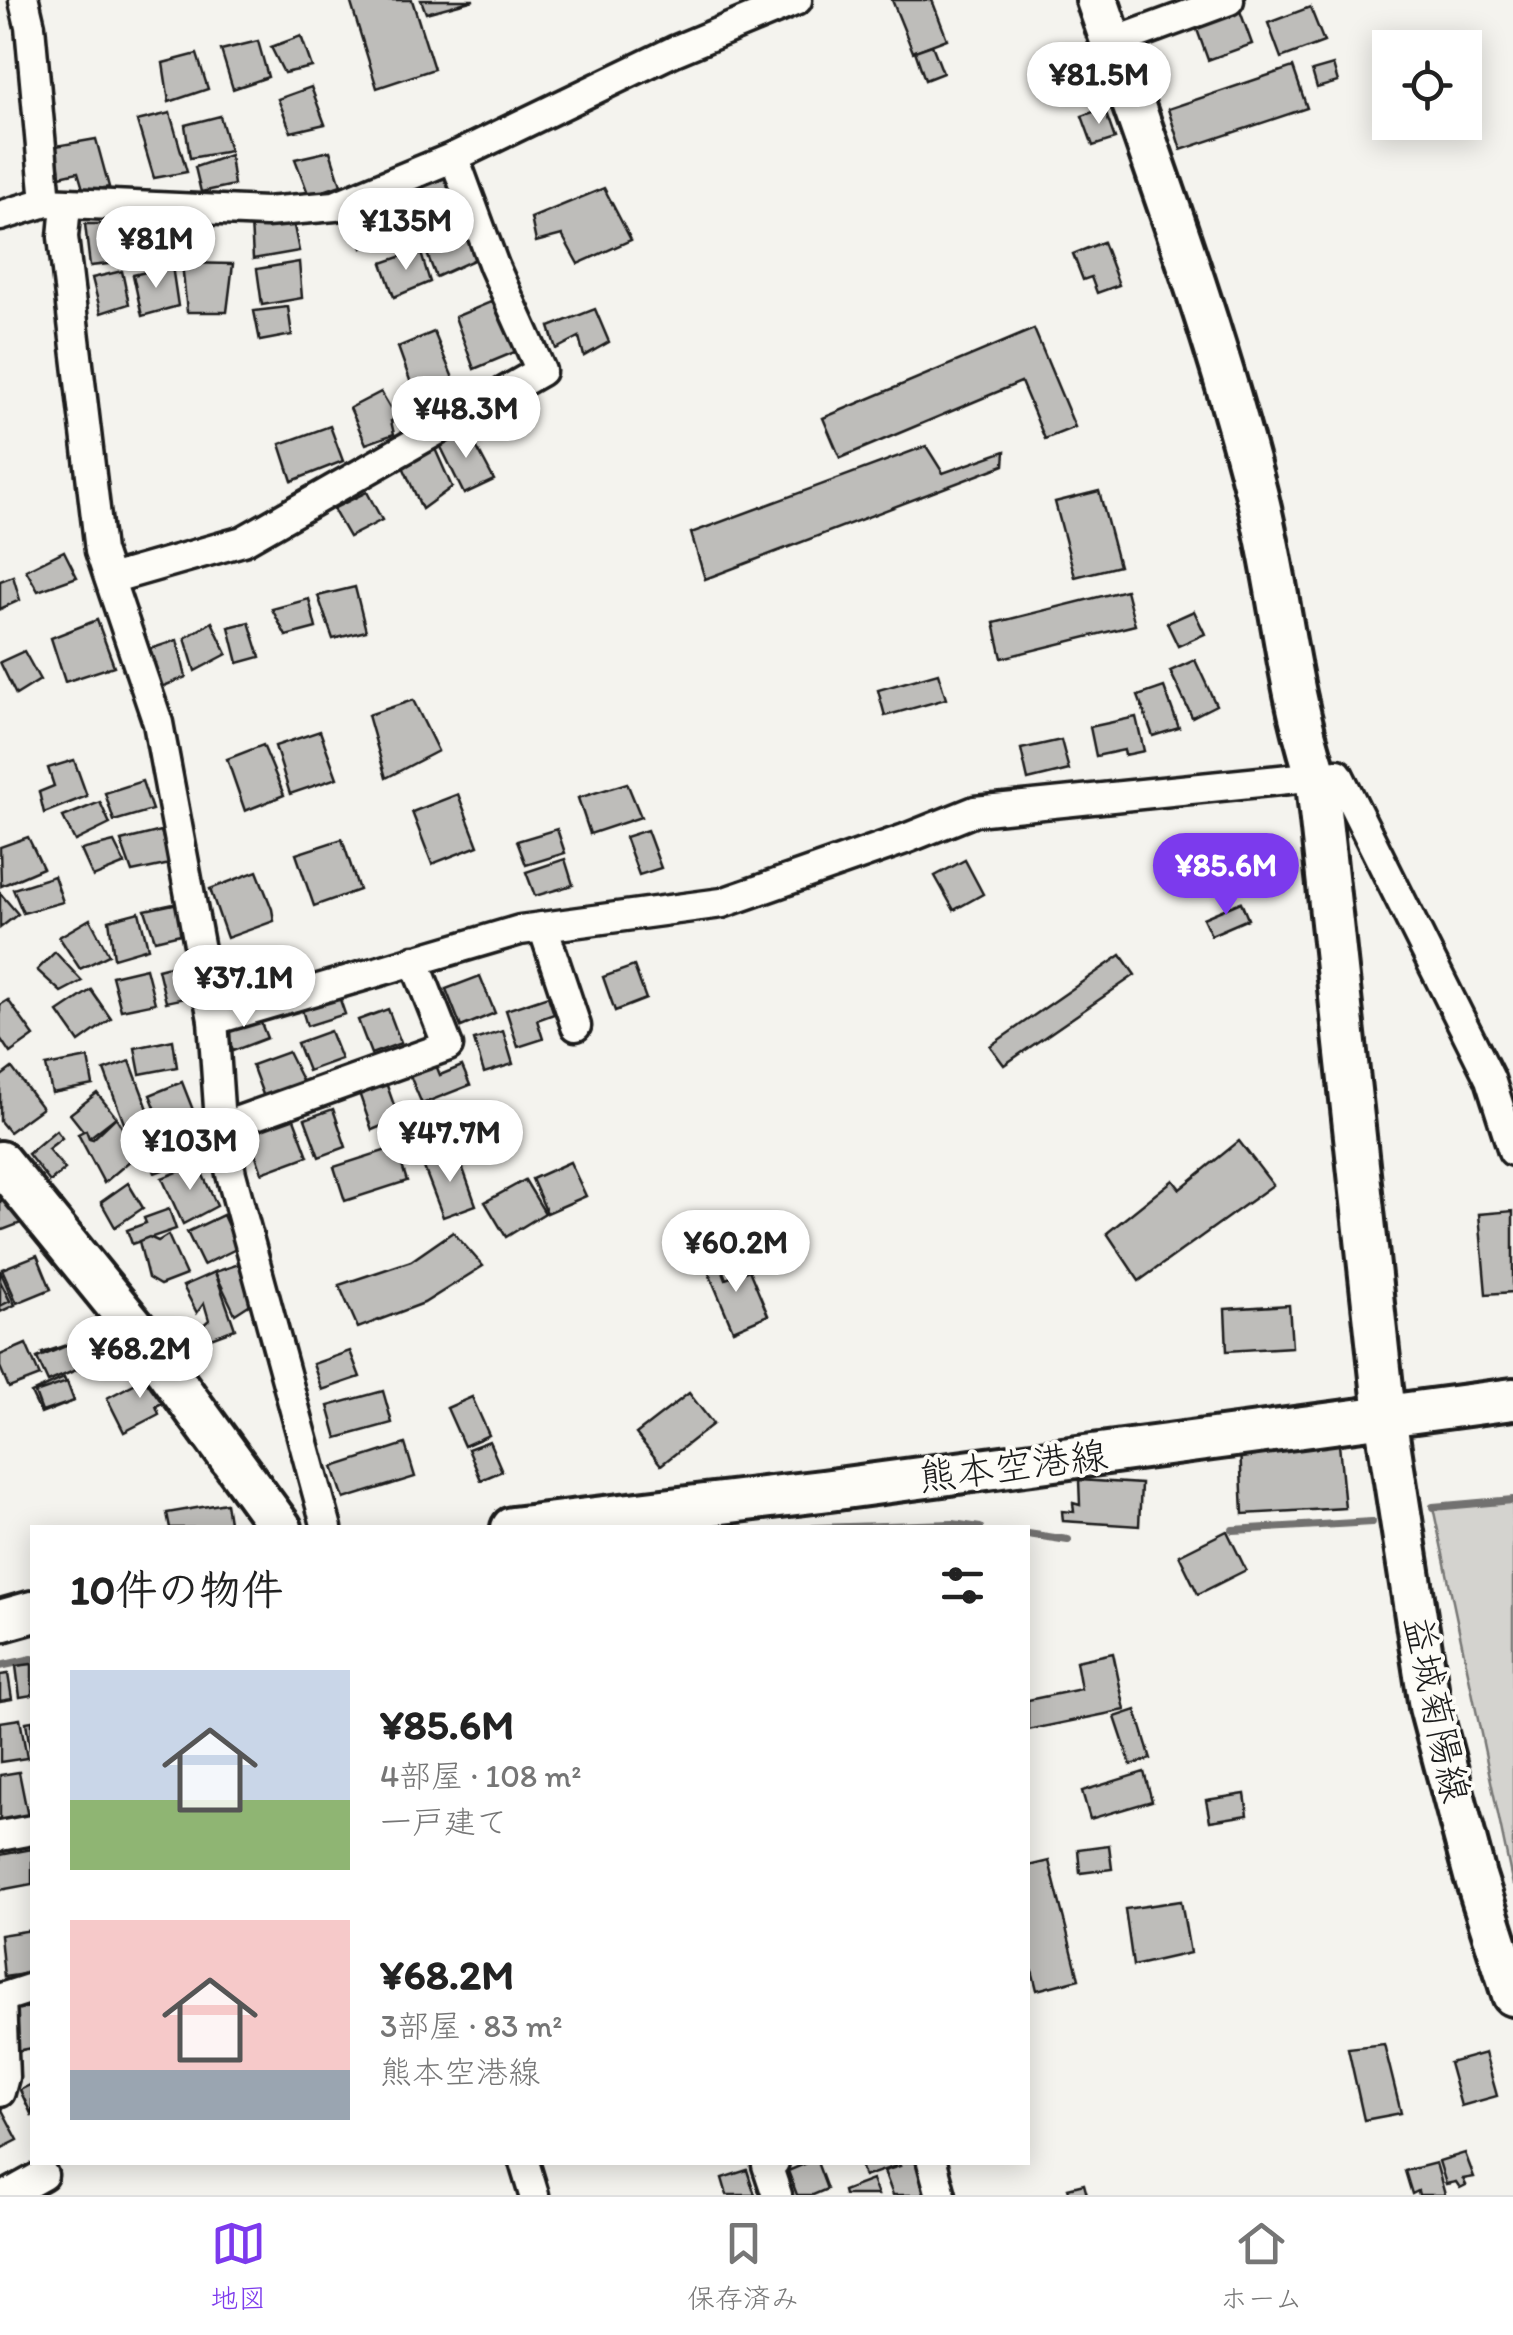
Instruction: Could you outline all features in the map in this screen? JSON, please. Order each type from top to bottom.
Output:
[{"type":"main road","name":"益城菊陽線","points":[[1097,0],[1180,240],[1257,494],[1302,731],[1316,774],[1385,1411],[1430,1707],[1475,1876],[1513,1996]]},
{"type":"main road","points":[[0,1162],[140,1334],[279,1525]]},
{"type":"main road","name":"熊本空港線","points":[[537,1525],[802,1493],[1385,1411],[1513,1399]]},
{"type":"main road","points":[[0,1621],[30,1613]]},
{"type":"street","points":[[24,0],[66,257],[100,551],[158,723],[213,1020],[230,1174],[327,1525]]},
{"type":"street","points":[[0,216],[56,204],[266,212],[335,206],[454,157],[674,51],[797,0]]},
{"type":"street","points":[[1112,43],[1229,0]]},
{"type":"street","points":[[110,579],[243,541],[540,370],[494,266],[454,157]]},
{"type":"street","points":[[213,1020],[520,930],[722,902],[975,811],[1338,774],[1502,1075],[1513,1150]]},
{"type":"street","points":[[542,927],[576,1026]]},
{"type":"street","points":[[222,1127],[448,1046],[414,960]]},
{"type":"street","points":[[0,1836],[30,1830]]},
{"type":"street","points":[[0,2092],[4,2077],[0,1996],[30,1988]]},
{"type":"street","points":[[525,2165],[534,2195]]},
{"type":"street","points":[[766,2165],[777,2195]]},
{"type":"street","points":[[933,2165],[941,2195]]},
{"type":"street","points":[[7,2195],[43,2175]]},
{"type":"shaded area","points":[[1513,1498],[1513,1885],[1433,1507]]},
{"type":"building","points":[[350,0],[412,0],[434,69],[377,88]]},
{"type":"building","points":[[421,0],[474,0],[426,13]]},
{"type":"building","points":[[892,0],[932,0],[947,39],[913,52]]},
{"type":"building","points":[[1310,7],[1324,42],[1281,58],[1268,23]]},
{"type":"building","points":[[1239,8],[1252,44],[1208,60],[1195,24]]},
{"type":"building","points":[[301,36],[312,67],[284,73],[271,47]]},
{"type":"building","points":[[258,41],[268,77],[233,89],[221,50]]},
{"type":"building","points":[[932,45],[943,73],[925,80],[915,51]]},
{"type":"building","points":[[197,54],[208,89],[169,102],[163,63]]},
{"type":"building","points":[[1333,65],[1338,82],[1317,88],[1312,71]]},
{"type":"building","points":[[1293,67],[1307,108],[1181,150],[1168,109]]},
{"type":"building","points":[[311,87],[325,124],[291,132],[278,99]]},
{"type":"building","points":[[1104,108],[1115,139],[1093,146],[1082,116]]},
{"type":"building","points":[[170,113],[187,172],[154,178],[137,121]]},
{"type":"building","points":[[220,116],[230,151],[190,158],[185,125]]},
{"type":"building","points":[[96,139],[109,187],[84,192],[78,172],[60,176],[56,146]]},
{"type":"building","points":[[330,151],[341,185],[309,196],[295,159]]},
{"type":"building","points":[[230,155],[234,185],[201,192],[195,167]]},
{"type":"building","points":[[446,168],[478,258],[436,277],[401,185]]},
{"type":"building","points":[[604,188],[631,240],[578,264],[562,235],[536,242],[531,218]]},
{"type":"building","points":[[388,194],[401,233],[362,248],[349,209]]},
{"type":"building","points":[[292,216],[299,251],[253,259],[251,222]]},
{"type":"building","points":[[161,222],[166,262],[131,264],[128,224]]},
{"type":"building","points":[[85,224],[128,224],[125,262],[90,266]]},
{"type":"building","points":[[1103,242],[1119,285],[1097,293],[1091,277],[1083,280],[1073,254]]},
{"type":"building","points":[[420,250],[430,282],[394,297],[382,263]]},
{"type":"building","points":[[299,262],[302,298],[262,305],[257,269]]},
{"type":"building","points":[[182,263],[233,264],[227,312],[187,312]]},
{"type":"building","points":[[172,266],[178,306],[142,316],[133,275]]},
{"type":"building","points":[[122,271],[129,304],[101,313],[92,278]]},
{"type":"building","points":[[493,301],[517,351],[474,369],[455,317]]},
{"type":"building","points":[[288,307],[292,335],[260,341],[254,311]]},
{"type":"building","points":[[595,309],[609,342],[584,356],[579,337],[556,349],[549,327]]},
{"type":"building","points":[[1034,329],[1075,427],[1045,439],[1021,382],[840,458],[823,418]]},
{"type":"building","points":[[434,332],[455,383],[417,400],[398,347]]},
{"type":"building","points":[[381,392],[397,419],[391,421],[394,434],[366,444],[350,408]]},
{"type":"building","points":[[330,426],[343,461],[292,481],[280,444]]},
{"type":"building","points":[[466,427],[494,480],[464,494],[438,441]]},
{"type":"building","points":[[432,442],[452,487],[422,509],[401,462]]},
{"type":"building","points":[[926,446],[943,473],[1005,451],[1004,465],[705,579],[691,533]]},
{"type":"building","points":[[1099,491],[1119,566],[1075,577],[1055,502]]},
{"type":"building","points":[[367,492],[382,520],[349,537],[333,509]]},
{"type":"building","points":[[64,551],[77,577],[38,591],[26,570]]},
{"type":"building","points":[[13,576],[20,600],[0,609],[0,581]]},
{"type":"building","points":[[355,587],[366,631],[333,639],[318,596]]},
{"type":"building","points":[[1126,590],[1135,625],[1002,658],[994,623]]},
{"type":"building","points":[[309,599],[316,628],[286,636],[272,609]]},
{"type":"building","points":[[1194,611],[1205,634],[1178,646],[1167,623]]},
{"type":"building","points":[[97,620],[114,666],[65,682],[51,638]]},
{"type":"building","points":[[212,622],[227,654],[195,671],[185,638]]},
{"type":"building","points":[[249,622],[260,657],[238,663],[229,627]]},
{"type":"building","points":[[177,640],[186,677],[154,690],[141,652]]},
{"type":"building","points":[[24,651],[40,680],[16,695],[0,662]]},
{"type":"building","points":[[1195,660],[1216,705],[1192,717],[1170,671]]},
{"type":"building","points":[[938,673],[946,699],[885,716],[878,690]]},
{"type":"building","points":[[1164,687],[1179,728],[1153,736],[1138,696]]},
{"type":"building","points":[[413,700],[438,751],[386,778],[368,715]]},
{"type":"building","points":[[1136,717],[1144,751],[1125,755],[1124,750],[1096,756],[1090,727]]},
{"type":"building","points":[[320,731],[337,778],[290,794],[275,746]]},
{"type":"building","points":[[1061,740],[1069,770],[1028,780],[1021,749]]},
{"type":"building","points":[[263,745],[284,795],[245,811],[227,759]]},
{"type":"building","points":[[74,760],[87,796],[44,813],[39,792],[54,786],[48,768]]},
{"type":"building","points":[[142,781],[152,810],[114,821],[105,793]]},
{"type":"building","points":[[627,783],[641,817],[590,834],[578,798]]},
{"type":"building","points":[[458,794],[478,846],[432,864],[412,812]]},
{"type":"building","points":[[100,802],[110,824],[75,841],[63,817]]},
{"type":"building","points":[[557,829],[565,853],[526,865],[517,841]]},
{"type":"building","points":[[647,830],[661,868],[639,875],[625,837]]},
{"type":"building","points":[[161,831],[170,864],[132,872],[121,841]]},
{"type":"building","points":[[28,837],[43,868],[1,886],[0,847]]},
{"type":"building","points":[[342,839],[359,890],[314,906],[296,854]]},
{"type":"building","points":[[114,842],[125,864],[93,877],[81,850]]},
{"type":"building","points":[[565,859],[573,885],[535,896],[526,872]]},
{"type":"building","points":[[965,860],[983,894],[954,910],[935,876]]},
{"type":"building","points":[[257,871],[274,921],[227,938],[210,889]]},
{"type":"building","points":[[54,876],[63,902],[23,913],[13,889]]},
{"type":"building","points":[[0,893],[18,914],[0,928]]},
{"type":"building","points":[[188,901],[193,931],[155,940],[145,910]]},
{"type":"building","points":[[1241,902],[1248,919],[1211,935],[1203,918]]},
{"type":"building","points":[[139,912],[148,948],[114,958],[109,920]]},
{"type":"building","points":[[90,919],[109,955],[80,969],[59,937]]},
{"type":"building","points":[[55,952],[82,981],[61,992],[37,970]]},
{"type":"building","points":[[1121,955],[1135,975],[1004,1065],[990,1046]]},
{"type":"building","points":[[197,959],[204,994],[166,1002],[158,969]]},
{"type":"building","points":[[634,966],[646,999],[615,1011],[603,977]]},
{"type":"building","points":[[146,968],[155,1003],[121,1010],[112,976]]},
{"type":"building","points":[[480,976],[495,1013],[461,1027],[446,989]]},
{"type":"building","points":[[336,988],[345,1014],[307,1026],[299,1000]]},
{"type":"building","points":[[91,990],[111,1019],[79,1042],[58,1012]]},
{"type":"building","points":[[548,996],[554,1014],[537,1020],[543,1039],[518,1047],[506,1010]]},
{"type":"building","points":[[8,1000],[34,1036],[10,1053],[0,1038],[0,1005]]},
{"type":"building","points":[[388,1009],[401,1043],[371,1054],[358,1020]]},
{"type":"building","points":[[256,1010],[267,1038],[233,1051],[222,1023]]},
{"type":"building","points":[[330,1031],[341,1059],[308,1071],[297,1043]]},
{"type":"building","points":[[503,1031],[513,1064],[484,1073],[474,1040]]},
{"type":"building","points":[[173,1040],[177,1067],[140,1074],[135,1048]]},
{"type":"building","points":[[288,1052],[304,1084],[265,1100],[252,1065]]},
{"type":"building","points":[[88,1058],[93,1085],[52,1093],[46,1066]]},
{"type":"building","points":[[434,1060],[440,1075],[462,1066],[470,1085],[422,1104],[408,1071]]},
{"type":"building","points":[[130,1061],[151,1117],[125,1126],[104,1070]]},
{"type":"building","points":[[12,1068],[42,1108],[9,1132],[0,1121],[0,1077]]},
{"type":"building","points":[[385,1080],[399,1119],[372,1130],[358,1090]]},
{"type":"building","points":[[182,1082],[193,1110],[161,1122],[150,1095]]},
{"type":"building","points":[[97,1093],[116,1117],[89,1138],[70,1114]]},
{"type":"building","points":[[333,1109],[346,1147],[319,1157],[305,1119]]},
{"type":"building","points":[[291,1111],[308,1156],[262,1173],[246,1127]]},
{"type":"building","points":[[116,1117],[138,1154],[104,1183],[78,1134],[86,1130],[93,1139]]},
{"type":"building","points":[[216,1127],[222,1144],[194,1152],[189,1135]]},
{"type":"building","points":[[56,1130],[62,1138],[48,1149],[65,1169],[50,1182],[28,1154]]},
{"type":"building","points":[[182,1136],[191,1159],[155,1173],[146,1150]]},
{"type":"building","points":[[1239,1141],[1273,1185],[1139,1281],[1107,1233],[1173,1180],[1180,1189]]},
{"type":"building","points":[[396,1147],[407,1181],[345,1201],[334,1167]]},
{"type":"building","points":[[457,1152],[476,1205],[443,1217],[423,1165]]},
{"type":"building","points":[[570,1162],[586,1196],[547,1213],[532,1179]]},
{"type":"building","points":[[198,1164],[217,1206],[183,1224],[162,1178]]},
{"type":"building","points":[[525,1180],[545,1213],[506,1237],[485,1202]]},
{"type":"building","points":[[128,1183],[143,1208],[115,1227],[101,1202]]},
{"type":"building","points":[[19,1194],[29,1220],[0,1231],[0,1201]]},
{"type":"building","points":[[169,1209],[176,1229],[132,1244],[127,1230],[146,1223],[144,1218]]},
{"type":"building","points":[[1513,1211],[1513,1292],[1486,1294],[1479,1214]]},
{"type":"building","points":[[223,1215],[238,1248],[203,1265],[187,1232]]},
{"type":"building","points":[[453,1232],[483,1266],[424,1303],[358,1328],[339,1285],[411,1261]]},
{"type":"building","points":[[168,1235],[186,1275],[160,1285],[148,1278],[139,1241],[149,1237],[158,1241]]},
{"type":"building","points":[[716,1253],[726,1279],[749,1270],[768,1315],[733,1330],[703,1259]]},
{"type":"building","points":[[37,1255],[51,1289],[17,1303],[2,1269]]},
{"type":"building","points":[[239,1264],[255,1301],[235,1314],[215,1272]]},
{"type":"building","points":[[0,1270],[15,1305],[0,1312]]},
{"type":"building","points":[[215,1272],[235,1329],[208,1339],[201,1327],[209,1320],[204,1303],[197,1313],[183,1286]]},
{"type":"building","points":[[0,1281],[10,1301],[0,1306]]},
{"type":"building","points":[[1289,1305],[1292,1347],[1227,1351],[1225,1309]]},
{"type":"building","points":[[75,1342],[82,1366],[49,1377],[42,1353]]},
{"type":"building","points":[[73,1343],[83,1367],[48,1382],[37,1358]]},
{"type":"building","points":[[26,1344],[40,1376],[9,1388],[0,1367],[0,1355]]},
{"type":"building","points":[[350,1351],[360,1377],[322,1390],[313,1364]]},
{"type":"building","points":[[159,1371],[173,1398],[156,1406],[159,1414],[124,1432],[107,1398]]},
{"type":"building","points":[[64,1378],[74,1401],[41,1414],[31,1393]]},
{"type":"building","points":[[67,1382],[74,1401],[42,1412],[35,1393]]},
{"type":"building","points":[[383,1391],[392,1423],[337,1438],[328,1406]]},
{"type":"building","points":[[689,1393],[713,1424],[661,1465],[636,1434]]},
{"type":"building","points":[[472,1397],[489,1435],[464,1446],[447,1408]]},
{"type":"building","points":[[489,1441],[502,1471],[481,1480],[468,1449]]},
{"type":"building","points":[[405,1444],[415,1477],[344,1499],[333,1467]]},
{"type":"building","points":[[1339,1444],[1345,1508],[1243,1514],[1240,1446]]},
{"type":"building","points":[[1079,1480],[1141,1484],[1139,1526],[1063,1521],[1062,1511],[1074,1512],[1073,1503],[1080,1505]]},
{"type":"building","points":[[226,1503],[230,1525],[169,1525],[167,1513]]},
{"type":"building","points":[[1227,1531],[1246,1570],[1198,1594],[1179,1555]]},
{"type":"building","points":[[1113,1653],[1125,1710],[1030,1730],[1030,1700],[1081,1689],[1076,1661]]},
{"type":"building","points":[[30,1664],[30,1695],[20,1697],[16,1666]]},
{"type":"building","points":[[8,1674],[12,1699],[0,1701],[0,1675]]},
{"type":"building","points":[[1136,1710],[1151,1759],[1131,1765],[1115,1717]]},
{"type":"building","points":[[20,1719],[27,1758],[0,1762],[0,1722]]},
{"type":"building","points":[[19,1772],[28,1817],[0,1822],[0,1775]]},
{"type":"building","points":[[1144,1772],[1152,1801],[1090,1819],[1082,1791]]},
{"type":"building","points":[[1245,1794],[1248,1815],[1210,1821],[1206,1800]]},
{"type":"building","points":[[1109,1845],[1112,1869],[1080,1873],[1078,1849]]},
{"type":"building","points":[[30,1849],[30,1884],[0,1890],[0,1855]]},
{"type":"building","points":[[1049,1861],[1079,1979],[1037,1990],[1030,1962],[1030,1866]]},
{"type":"building","points":[[1181,1901],[1190,1953],[1133,1966],[1125,1909]]},
{"type":"building","points":[[30,1930],[30,1973],[4,1977],[0,1935]]},
{"type":"building","points":[[30,2007],[30,2048],[17,2051],[10,2010]]},
{"type":"building","points":[[1384,2044],[1401,2113],[1364,2120],[1348,2048]]},
{"type":"building","points":[[1485,2053],[1497,2096],[1461,2106],[1449,2063]]},
{"type":"building","points":[[30,2085],[30,2112],[20,2090]]},
{"type":"building","points":[[0,2106],[18,2140],[2,2148],[0,2144]]},
{"type":"building","points":[[1465,2153],[1474,2177],[1463,2179],[1466,2185],[1460,2188],[1456,2182],[1446,2184],[1439,2161]]},
{"type":"building","points":[[1436,2163],[1445,2195],[1419,2195],[1418,2191],[1412,2194],[1405,2171]]},
{"type":"building","points":[[802,2165],[818,2165],[827,2189],[813,2195],[797,2195],[788,2171]]},
{"type":"building","points":[[860,2165],[896,2165],[896,2166],[864,2177]]},
{"type":"building","points":[[922,2165],[932,2195],[893,2195],[884,2171]]},
{"type":"building","points":[[747,2170],[755,2195],[727,2195],[722,2178]]},
{"type":"building","points":[[872,2180],[878,2195],[844,2195],[843,2191]]},
{"type":"building","points":[[1084,2184],[1087,2195],[1070,2195],[1068,2188]]},
{"type":"waterway","points":[[1433,1507],[1513,1500]]},
{"type":"waterway","points":[[1233,1530],[1372,1522]]},
{"type":"waterway","points":[[918,1525],[960,1525]]},
{"type":"waterway","points":[[1030,1534],[1068,1540]]},
{"type":"waterway","points":[[0,1666],[30,1659]]}]
